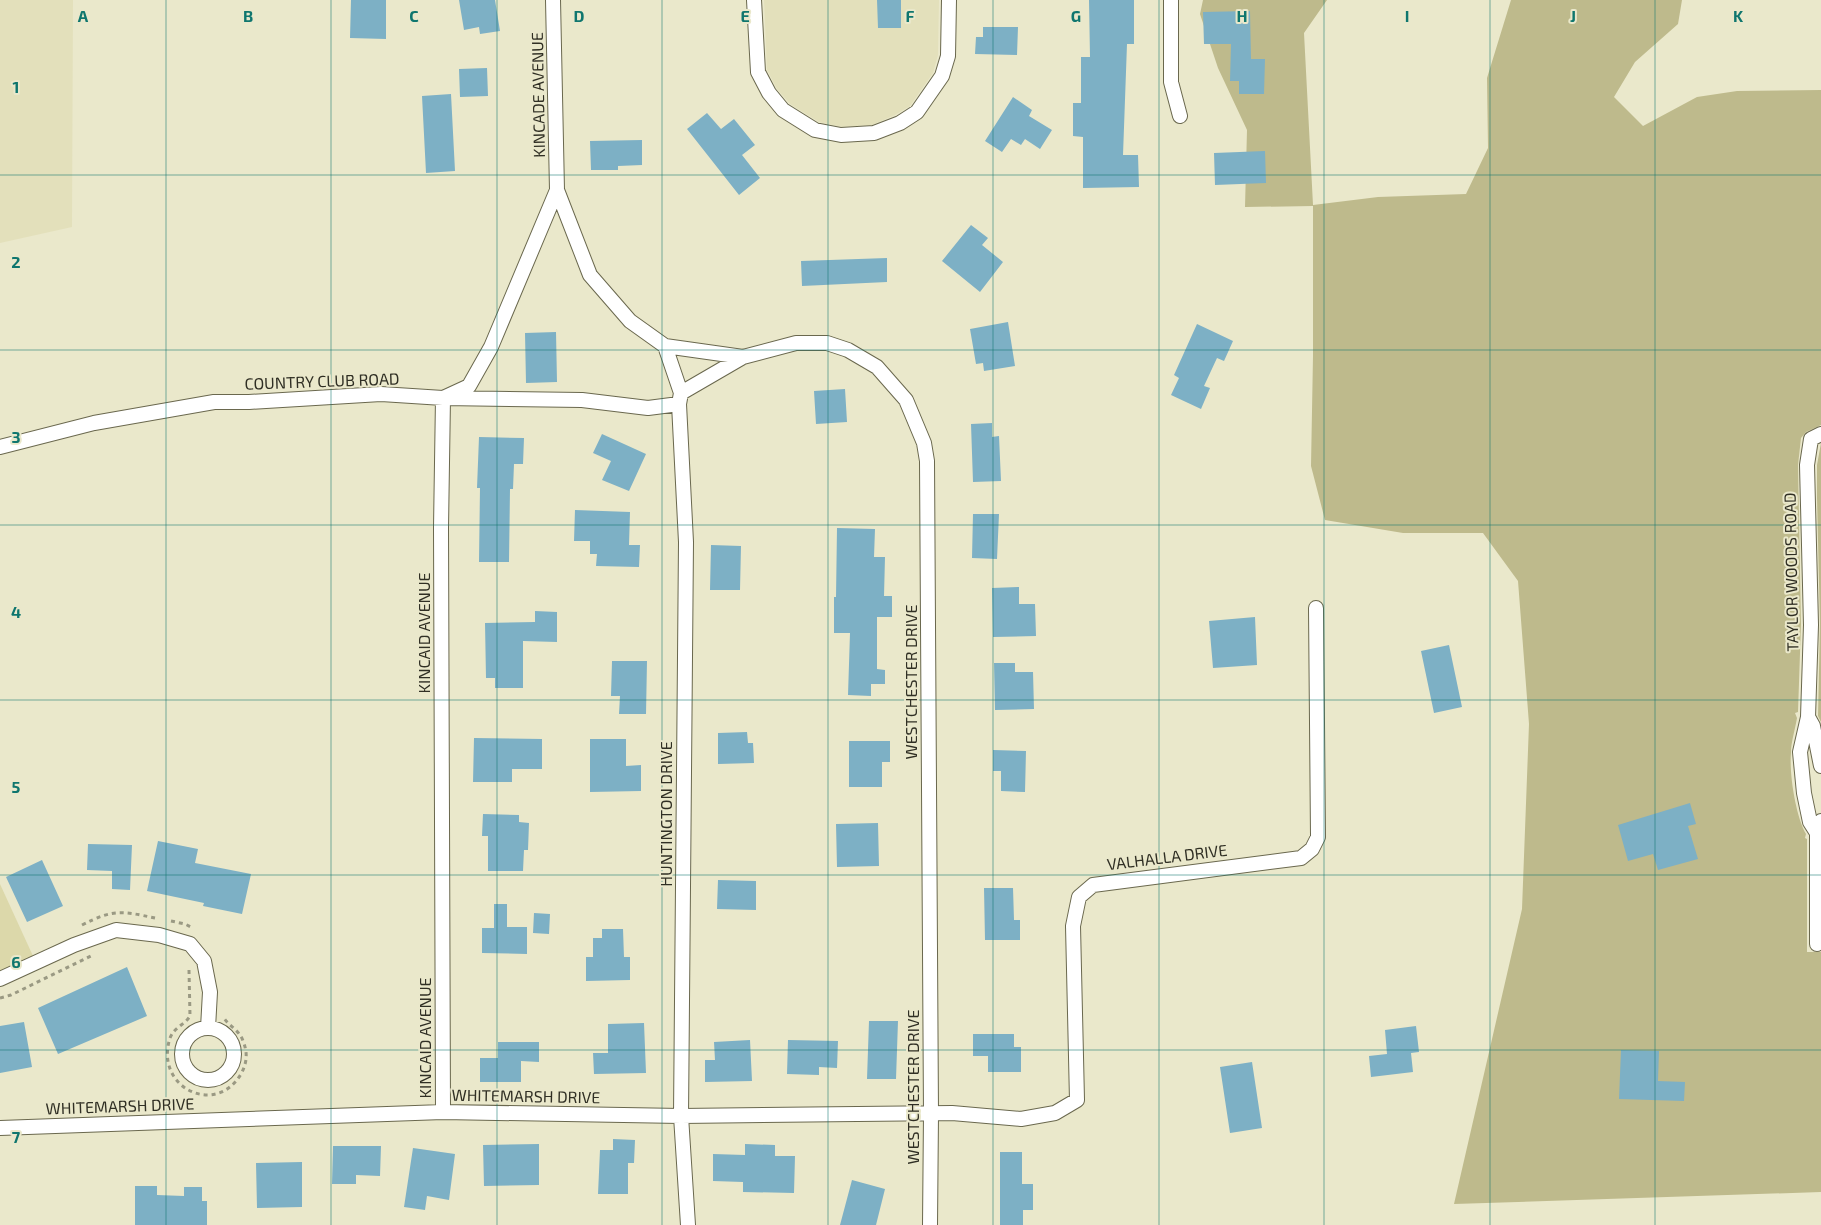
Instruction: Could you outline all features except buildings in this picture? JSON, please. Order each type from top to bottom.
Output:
[{"type":"street","name":"KINCADE AVENUE","points":[[553,0],[557,190]]},
{"type":"street","points":[[754,0],[758,72],[768,93],[783,110],[815,130],[841,135],[874,134],[900,123],[917,112],[942,76],[948,56],[949,0]]},
{"type":"street","points":[[1171,0],[1171,82],[1180,116]]},
{"type":"street","points":[[557,190],[590,275],[630,322],[665,346],[743,357]]},
{"type":"street","points":[[442,398],[469,386],[491,347],[557,190]]},
{"type":"street","name":"WESTCHESTER DRIVE","points":[[680,398],[743,357],[796,343],[827,343],[848,350],[877,367],[906,400],[924,443],[927,462],[930,1225]]},
{"type":"street","name":"HUNTINGTON DRIVE","points":[[665,346],[680,398],[686,542],[681,1116],[688,1225]]},
{"type":"street","name":"COUNTRY CLUB ROAD","points":[[0,447],[94,424],[214,402],[249,402],[381,394],[442,398],[582,400],[648,408],[680,398]]},
{"type":"street","name":"KINCAID AVENUE","points":[[442,398],[442,1112]]},
{"type":"street","name":"TAYLOR WOODS ROAD","points":[[1817,944],[1819,827],[1810,822],[1804,793],[1800,752],[1808,717],[1810,625],[1808,465],[1811,439],[1821,434]]},
{"type":"street","name":"VALHALLA DRIVE","points":[[931,1114],[952,1113],[1021,1119],[1055,1113],[1077,1100],[1073,926],[1079,897],[1093,885],[1301,858],[1312,849],[1318,837],[1316,608]]},
{"type":"street","name":"TAYLOR WOODS ROAD","points":[[1808,717],[1813,726],[1821,766]]},
{"type":"street","points":[[0,979],[74,945],[116,930],[159,935],[190,944],[204,961],[210,992],[208,1028]]},
{"type":"street","name":"WHITEMARSH DRIVE","points":[[0,1128],[442,1112],[681,1116],[931,1114]]},
{"type":"path","points":[[76,928],[104,914],[115,912],[157,918]]},
{"type":"path","points":[[166,920],[185,924],[197,931]]},
{"type":"path","points":[[0,998],[97,954]]},
{"type":"path","points":[[189,967],[190,1016],[187,1022],[178,1027],[171,1036],[168,1063],[172,1076],[185,1089],[196,1094],[211,1094],[226,1090],[236,1082],[246,1066],[247,1055],[243,1039],[224,1020],[223,1015]]},
{"type":"shaded area","points":[[0,0],[73,0],[72,227],[0,243]]},
{"type":"shaded area","points":[[764,0],[939,0],[938,55],[933,73],[910,106],[872,125],[842,127],[819,122],[790,104],[777,89],[767,70]]},
{"type":"shaded area","points":[[1203,0],[1327,0],[1304,33],[1313,205],[1378,197],[1466,194],[1488,148],[1487,78],[1511,0],[1682,0],[1678,24],[1635,62],[1614,97],[1643,126],[1697,97],[1737,91],[1821,90],[1821,425],[1806,432],[1801,438],[1798,465],[1801,624],[1798,712],[1795,713],[1797,718],[1791,762],[1796,806],[1806,834],[1805,838],[1807,839],[1807,952],[1821,952],[1821,1192],[1454,1204],[1522,909],[1529,724],[1518,581],[1483,533],[1403,533],[1325,520],[1311,466],[1313,206],[1245,207],[1247,130],[1218,68],[1200,14]]},
{"type":"shaded area","points":[[1821,443],[1821,722],[1818,716],[1820,624],[1817,465]]},
{"type":"shaded area","points":[[0,884],[33,956],[0,971]]}]
